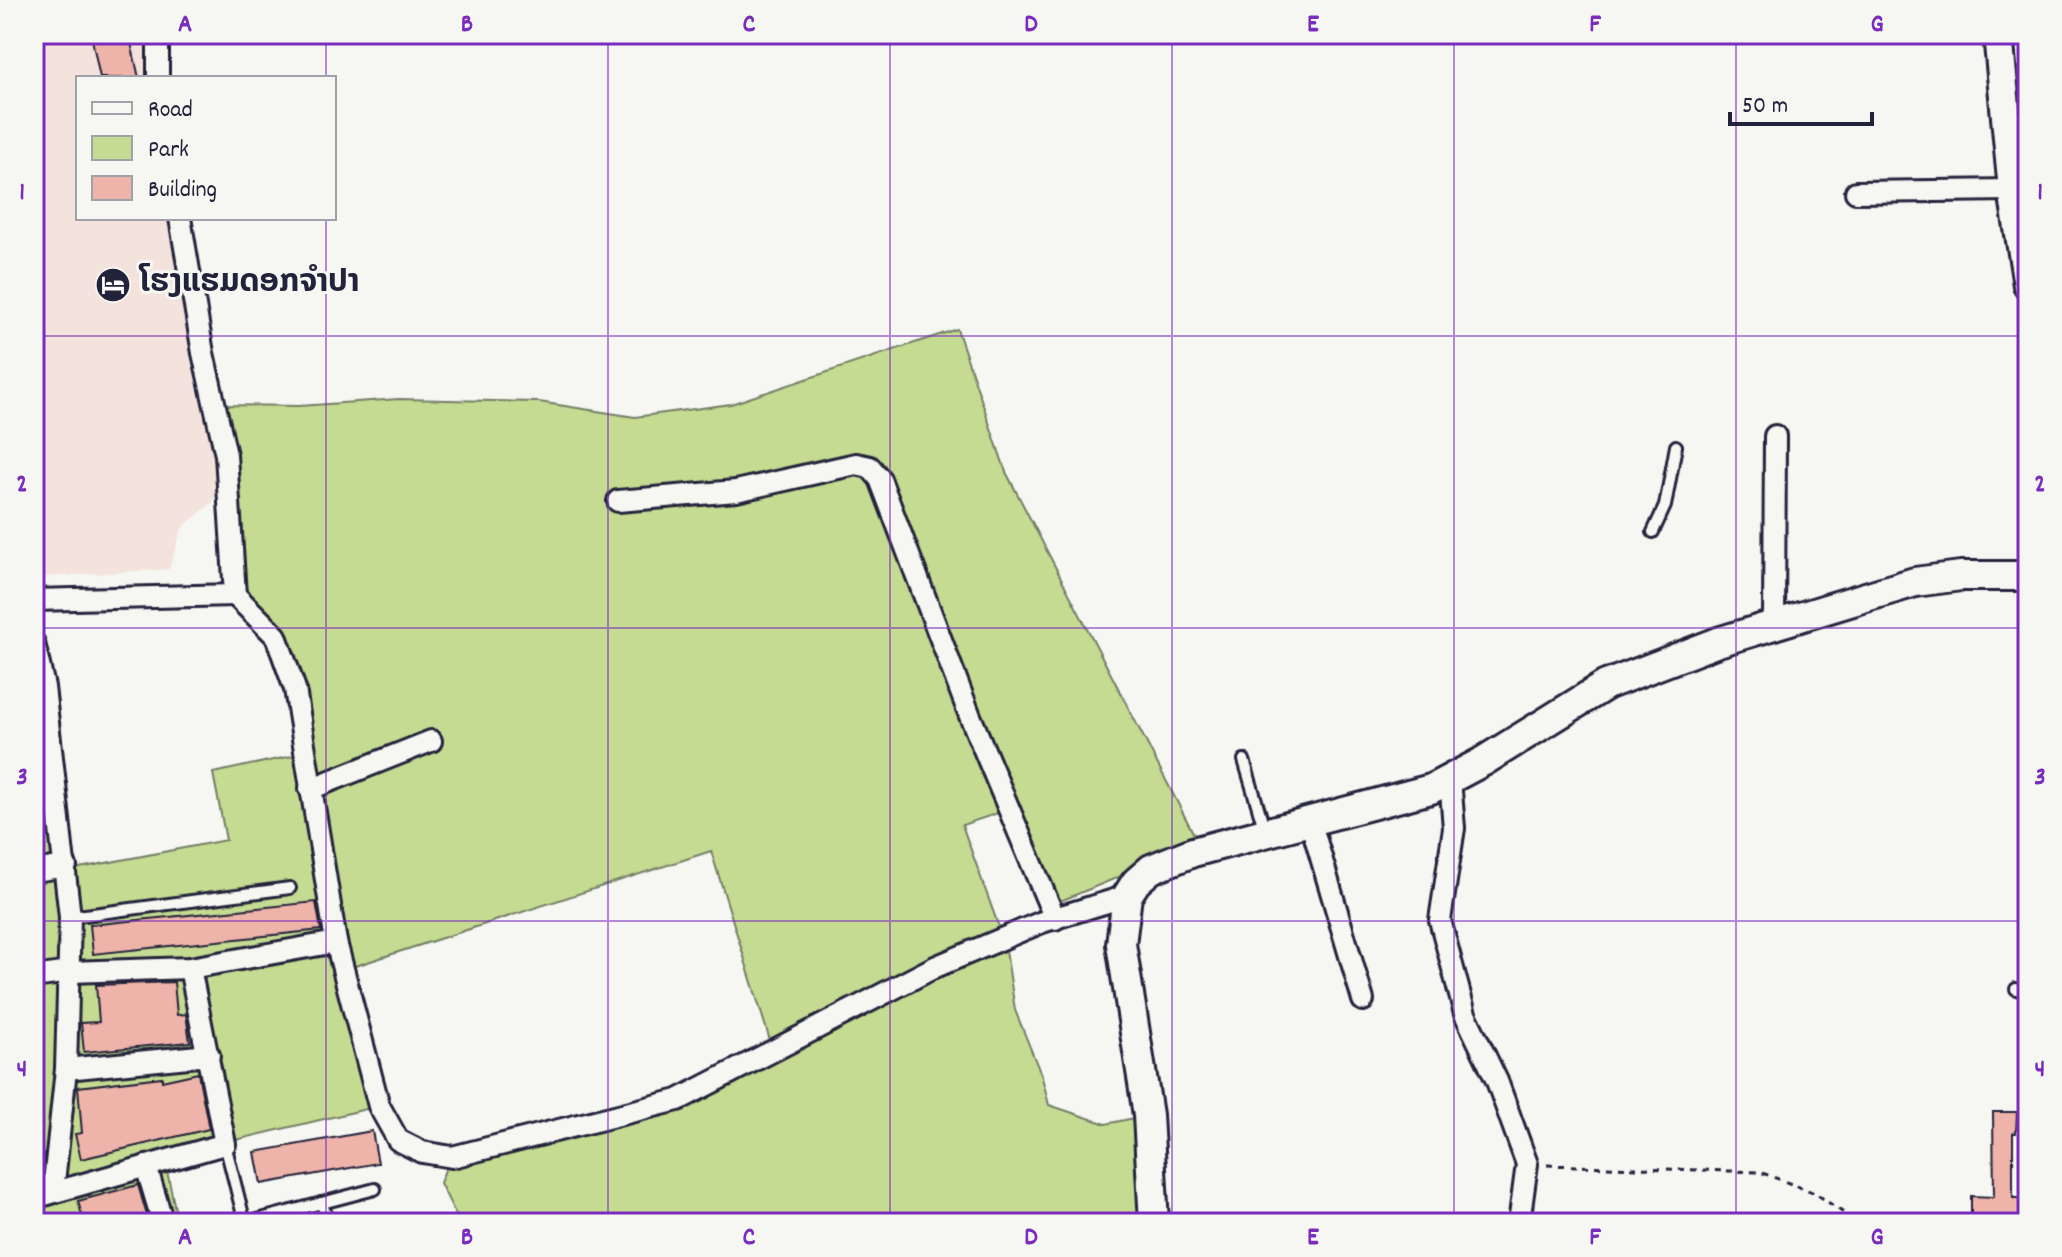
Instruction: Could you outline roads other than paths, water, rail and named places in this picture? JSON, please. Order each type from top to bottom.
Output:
[{"type":"street","points":[[158,34],[158,76]]},
{"type":"street","points":[[1998,34],[2013,190],[2026,271]]},
{"type":"street","points":[[1856,192],[2013,190]]},
{"type":"street","points":[[180,220],[203,353],[226,455],[235,595],[276,636],[295,689],[336,942],[379,1106],[398,1140],[422,1152],[452,1157],[678,1100],[935,967],[1055,919],[1127,896]]},
{"type":"street","points":[[1774,624],[1775,436]]},
{"type":"street","points":[[618,501],[736,491],[856,464],[870,467],[880,479],[970,716],[1055,919]]},
{"type":"street","points":[[1154,1223],[1148,1115],[1121,944],[1127,896],[1136,882],[1151,869],[1193,852],[1431,789],[1606,685],[1774,624],[1915,582],[1961,576],[2028,576]]},
{"type":"street","points":[[34,600],[235,595]]},
{"type":"street","points":[[34,643],[44,687],[70,917],[66,1069],[44,1195],[225,1144],[190,968]]},
{"type":"street","points":[[310,789],[431,741]]},
{"type":"street","points":[[1450,779],[1454,828],[1440,920],[1465,1014],[1497,1081],[1527,1164],[1519,1223]]},
{"type":"street","points":[[1310,820],[1363,1000]]},
{"type":"street","points":[[34,871],[66,866]]},
{"type":"street","points":[[34,977],[69,972],[190,968],[336,942]]},
{"type":"street","points":[[66,1069],[209,1055]]},
{"type":"street","points":[[146,1166],[163,1223]]},
{"type":"lane","points":[[1653,532],[1665,506],[1676,446]]},
{"type":"lane","points":[[1244,760],[1265,832]]},
{"type":"lane","points":[[70,917],[290,888]]},
{"type":"lane","points":[[2016,989],[2028,992]]},
{"type":"lane","points":[[225,1144],[246,1223],[375,1189]]},
{"type":"lane","points":[[321,1203],[330,1223]]},
{"type":"place","name":"ໂຮງແຮມດອກຈຳປາ","points":[[113,285]]}]
